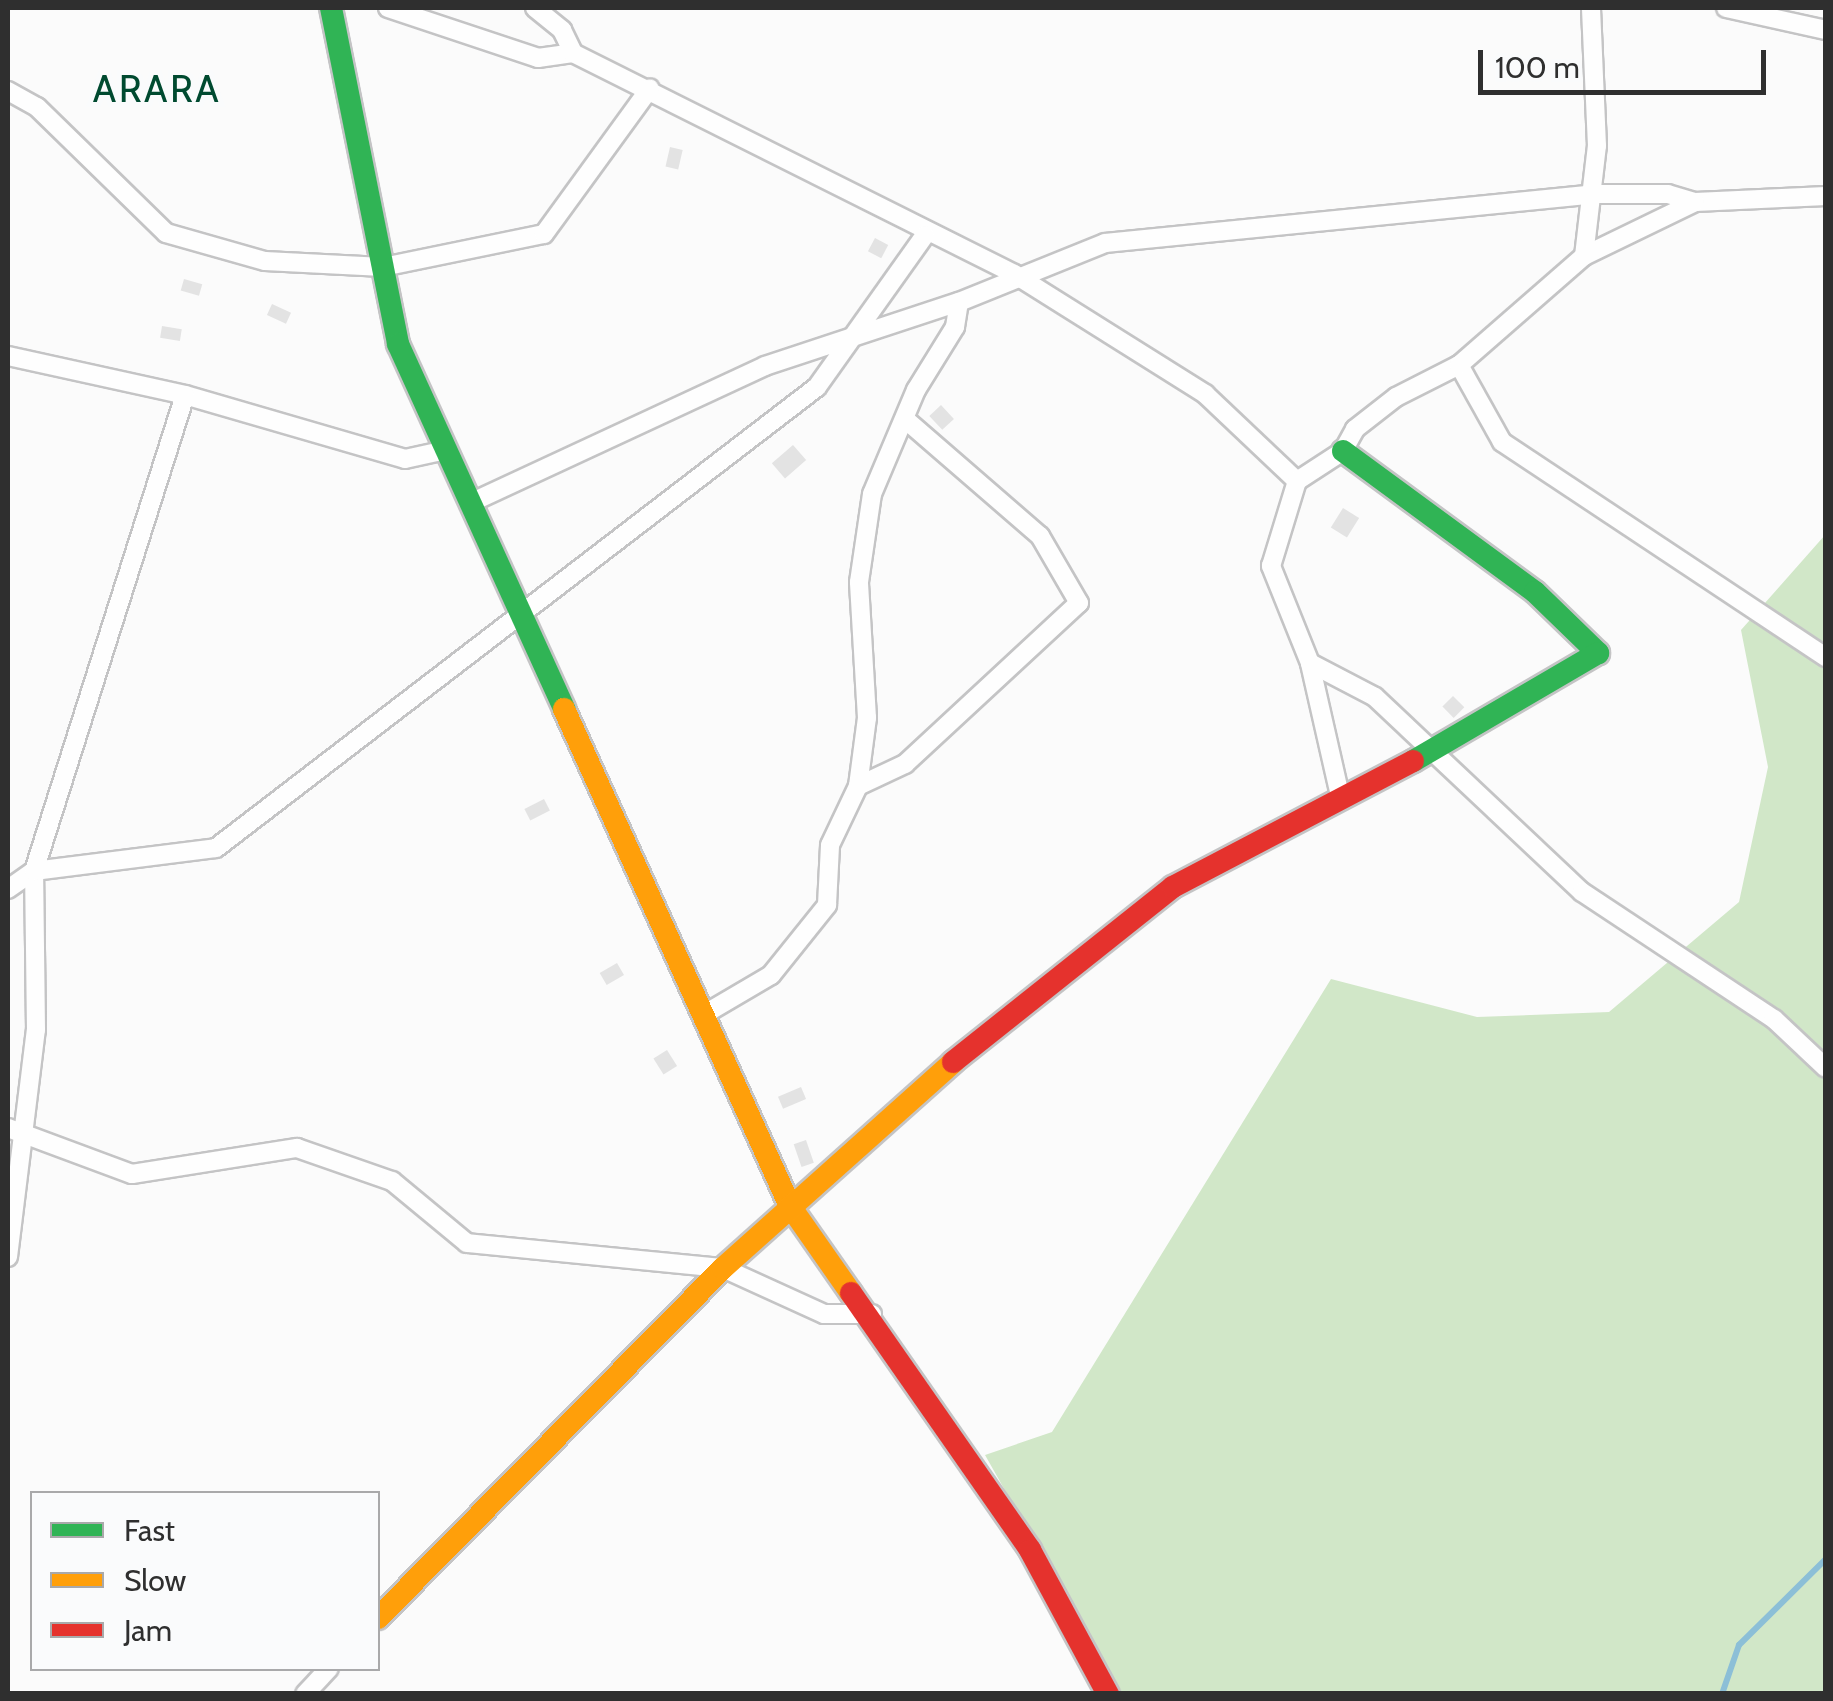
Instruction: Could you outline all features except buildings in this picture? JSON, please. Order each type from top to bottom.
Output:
[{"type":"street","points":[[331,8],[398,344],[790,1206],[872,1314],[1030,1550],[1108,1694]]},
{"type":"street","points":[[388,8],[538,58],[573,53],[650,88],[925,235],[1014,274],[1205,394],[1297,481]]},
{"type":"street","points":[[535,8],[562,30],[573,53]]},
{"type":"street","points":[[1584,256],[1592,194],[1591,8]]},
{"type":"street","points":[[1726,8],[1826,30]]},
{"type":"street","points":[[8,90],[37,107],[166,233],[265,261],[382,267],[544,234],[650,88]]},
{"type":"street","points":[[470,503],[765,366],[959,302],[1014,274],[1105,243],[1228,226],[1592,194],[1668,194],[1695,202],[1826,196]]},
{"type":"street","points":[[1341,800],[1310,663],[1271,566],[1297,481],[1342,451],[1355,429],[1396,396],[1460,365],[1584,256],[1695,202]]},
{"type":"street","points":[[8,889],[34,871],[216,848],[522,616],[712,461],[818,387],[858,338],[925,235]]},
{"type":"street","points":[[703,1014],[770,975],[827,905],[830,845],[858,786],[867,718],[859,582],[872,494],[955,327],[959,302]]},
{"type":"street","points":[[8,356],[185,396],[405,458],[446,450]]},
{"type":"street","points":[[1460,365],[1502,442],[1826,657]]},
{"type":"street","points":[[8,1257],[14,1132],[36,1030],[34,871],[185,396]]},
{"type":"street","points":[[858,786],[905,764],[1078,603],[1040,536],[906,420]]},
{"type":"street","points":[[380,1616],[723,1268],[1000,1020],[1173,886],[1438,749],[1598,654],[1535,592],[1342,451]]},
{"type":"street","points":[[1310,663],[1375,697],[1438,749],[1582,892],[1774,1019],[1826,1068]]},
{"type":"street","points":[[14,1132],[132,1174],[297,1148],[392,1181],[467,1243],[723,1268],[824,1314],[872,1314]]},
{"type":"street","points":[[305,1694],[326,1671]]},
{"type":"green space","points":[[1825,535],[1825,1693],[1120,1693],[985,1455],[1052,1432],[1331,979],[1477,1017],[1609,1012],[1739,902],[1768,767],[1741,630]]},
{"type":"waterway","points":[[1722,1694],[1739,1645],[1826,1559]]},
{"type":"traffic: fast","points":[[331,8],[398,344],[564,709]]},
{"type":"traffic: fast","points":[[1343,451],[1535,592],[1598,653],[1413,761]]},
{"type":"traffic: slow","points":[[564,709],[790,1206],[851,1293]]},
{"type":"traffic: slow","points":[[380,1616],[723,1268],[953,1062]]},
{"type":"traffic: jam","points":[[953,1062],[1173,887],[1413,761]]},
{"type":"traffic: jam","points":[[851,1293],[1030,1550],[1108,1694]]},
{"type":"district","name":"ARARA","points":[[157,89]]}]
